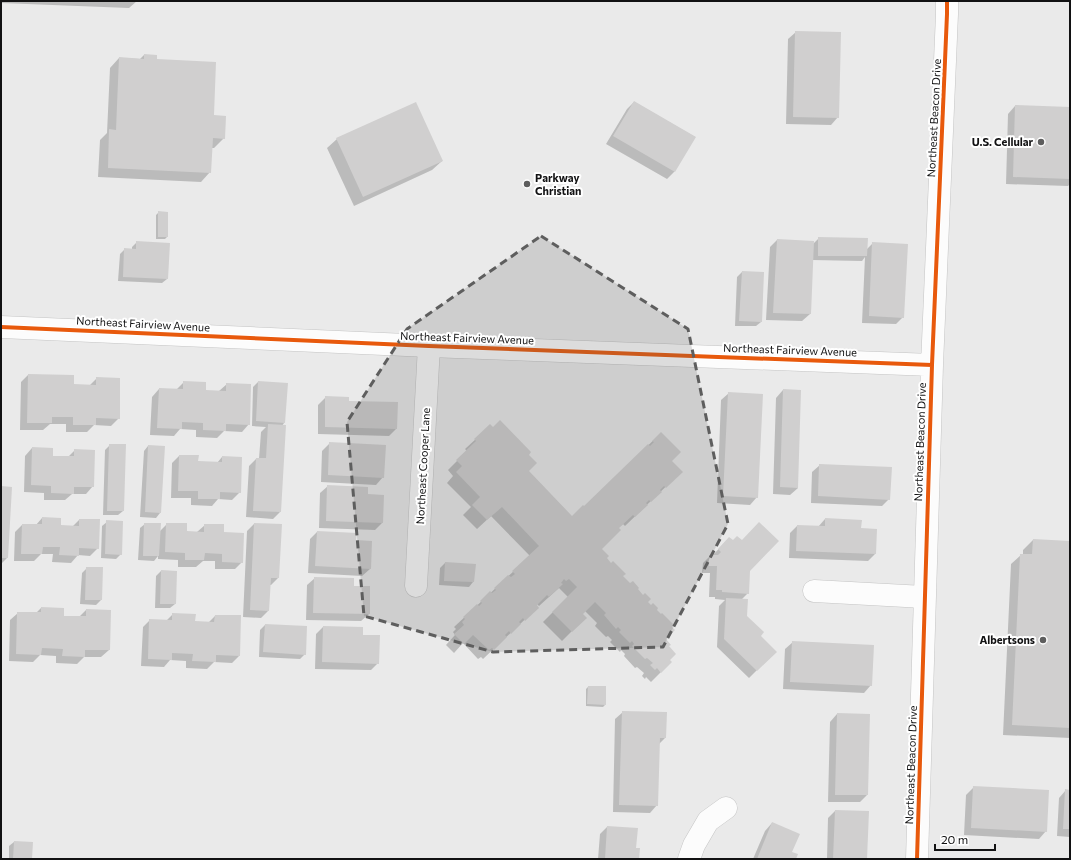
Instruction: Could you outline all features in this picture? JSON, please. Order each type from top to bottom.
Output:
[{"type":"street","name":"Northeast Beacon Drive","points":[[917,859],[932,364],[948,14],[947,1]]},
{"type":"street","name":"Northeast Fairview Avenue","points":[[1,327],[429,346],[932,364]]},
{"type":"street","name":"Northeast Cooper Lane","points":[[416,586],[429,346]]},
{"type":"street","points":[[814,591],[924,597]]},
{"type":"street","points":[[689,859],[694,845],[708,821],[726,808]]},
{"type":"highlighted area","points":[[541,236],[688,329],[728,524],[663,647],[493,652],[364,616],[347,422],[407,329]]},
{"type":"building","points":[[795,31],[841,32],[839,118],[793,117]]},
{"type":"building","points":[[144,54],[157,55],[157,59],[216,62],[214,115],[226,116],[225,139],[213,138],[211,173],[108,168],[109,129],[116,130],[119,57],[144,59]]},
{"type":"building","points":[[634,101],[696,137],[675,172],[613,136]]},
{"type":"building","points":[[416,102],[443,161],[363,197],[336,138]]},
{"type":"building","points":[[1015,105],[1070,107],[1070,179],[1013,177]]},
{"type":"building","points":[[158,211],[168,212],[168,237],[158,237]]},
{"type":"building","points":[[818,237],[868,238],[867,256],[818,256]]},
{"type":"building","points":[[777,239],[814,241],[811,314],[773,313]]},
{"type":"building","points":[[136,241],[170,243],[168,279],[123,277],[124,248],[136,249]]},
{"type":"building","points":[[872,242],[908,244],[904,318],[869,316]]},
{"type":"building","points":[[742,271],[764,272],[762,322],[739,321]]},
{"type":"building","points":[[28,374],[74,375],[74,384],[96,385],[96,377],[120,378],[120,419],[96,418],[96,425],[73,425],[73,417],[52,417],[52,423],[27,423]]},
{"type":"building","points":[[183,381],[206,382],[206,390],[226,391],[226,383],[251,384],[250,425],[226,424],[226,431],[203,430],[203,423],[182,422],[182,429],[157,428],[159,388],[183,389]]},
{"type":"building","points":[[258,381],[288,383],[285,423],[256,421]]},
{"type":"building","points":[[783,389],[801,390],[798,488],[780,487]]},
{"type":"building","points":[[728,392],[763,394],[758,498],[723,496]]},
{"type":"building","points":[[325,396],[349,397],[349,401],[398,402],[397,429],[325,427]]},
{"type":"building","points":[[500,420],[531,452],[529,455],[537,463],[529,471],[572,516],[648,444],[650,446],[654,442],[652,441],[661,432],[681,452],[672,461],[683,472],[666,488],[664,486],[660,490],[662,492],[651,502],[649,500],[646,503],[648,505],[635,517],[633,515],[619,528],[621,530],[602,549],[609,556],[607,558],[611,563],[613,561],[626,574],[623,576],[630,583],[633,581],[643,595],[645,593],[651,599],[648,602],[651,605],[653,603],[658,608],[657,610],[674,625],[672,627],[675,630],[666,639],[671,645],[669,646],[676,654],[670,660],[672,662],[661,673],[657,668],[655,670],[650,665],[653,663],[647,658],[645,659],[632,646],[634,644],[632,641],[630,643],[619,632],[621,630],[618,627],[616,629],[604,615],[606,613],[595,602],[583,614],[587,618],[572,632],[552,612],[577,587],[569,579],[566,581],[564,579],[561,583],[563,584],[549,597],[547,595],[537,605],[539,608],[525,621],[523,618],[519,622],[521,624],[511,634],[509,631],[505,635],[507,637],[494,650],[492,648],[489,650],[473,635],[464,644],[454,634],[464,625],[462,622],[465,619],[463,617],[477,604],[479,606],[482,603],[480,601],[490,591],[492,593],[496,590],[494,588],[508,575],[511,577],[515,574],[512,571],[539,546],[502,507],[487,520],[472,505],[480,497],[456,472],[462,466],[456,460],[476,441],[474,439],[490,424],[493,427]]},
{"type":"building","points":[[268,424],[286,425],[281,512],[253,511],[256,458],[266,458]]},
{"type":"building","points":[[329,442],[386,445],[384,478],[328,475]]},
{"type":"building","points":[[109,444],[126,444],[124,511],[107,511]]},
{"type":"building","points":[[148,445],[165,446],[161,513],[145,512]]},
{"type":"building","points":[[32,447],[53,448],[53,456],[74,456],[74,449],[95,450],[94,487],[74,487],[74,494],[51,493],[51,486],[31,485]]},
{"type":"building","points":[[179,455],[199,455],[198,461],[222,462],[222,456],[242,457],[241,493],[220,492],[220,499],[198,499],[198,491],[178,491]]},
{"type":"building","points":[[819,464],[892,467],[890,500],[818,496]]},
{"type":"building","points":[[327,485],[368,487],[368,494],[384,495],[383,523],[326,521]]},
{"type":"building","points":[[1,486],[12,487],[8,558],[1,558]]},
{"type":"building","points":[[42,517],[61,518],[61,525],[79,526],[79,519],[100,519],[99,549],[79,548],[79,556],[59,555],[60,547],[43,547],[42,554],[21,554],[22,524],[42,524]]},
{"type":"building","points":[[825,518],[862,520],[861,528],[877,529],[876,554],[796,551],[797,525],[825,526]]},
{"type":"building","points":[[106,520],[123,521],[122,555],[105,554]]},
{"type":"building","points":[[759,522],[779,541],[750,571],[749,594],[722,592],[722,590],[716,590],[717,566],[709,566],[709,555],[718,555],[721,552],[718,549],[729,537],[733,540],[737,536],[742,540]]},
{"type":"building","points":[[144,523],[161,523],[159,556],[143,556]]},
{"type":"building","points":[[166,523],[187,523],[187,531],[204,532],[204,524],[224,524],[224,532],[244,533],[243,563],[222,562],[222,554],[205,553],[204,560],[185,560],[185,553],[165,552]]},
{"type":"building","points":[[254,523],[282,524],[279,578],[271,578],[269,611],[250,610]]},
{"type":"building","points":[[317,531],[357,533],[356,540],[372,541],[371,569],[315,566]]},
{"type":"building","name":"Albertsons","points":[[1033,539],[1070,541],[1070,728],[1012,725],[1020,554],[1032,554]]},
{"type":"building","points":[[445,562],[476,564],[474,582],[444,581]]},
{"type":"building","points":[[86,567],[103,567],[102,600],[85,600]]},
{"type":"building","points":[[161,570],[177,571],[176,604],[160,604]]},
{"type":"building","points":[[314,577],[354,578],[354,586],[370,586],[370,614],[313,613]]},
{"type":"building","points":[[726,598],[748,599],[747,616],[764,632],[761,636],[777,652],[757,671],[724,639]]},
{"type":"building","points":[[41,607],[64,608],[64,616],[86,616],[86,609],[111,610],[110,650],[85,650],[85,657],[62,656],[63,649],[42,648],[41,655],[16,654],[17,612],[41,612]]},
{"type":"building","points":[[172,613],[196,614],[195,621],[214,622],[215,615],[241,615],[240,656],[216,655],[216,662],[192,661],[193,654],[172,653],[172,660],[148,659],[149,619],[172,620]]},
{"type":"building","points":[[265,624],[307,626],[306,655],[263,652]]},
{"type":"building","points":[[323,626],[363,627],[363,635],[380,635],[379,664],[322,662]]},
{"type":"building","points":[[792,641],[874,645],[872,686],[790,682]]},
{"type":"building","points":[[588,686],[606,686],[606,705],[587,704]]},
{"type":"building","points":[[622,711],[667,712],[666,738],[660,738],[658,806],[619,805]]},
{"type":"building","points":[[837,713],[870,714],[868,795],[835,795]]},
{"type":"building","points":[[973,786],[1049,790],[1047,832],[971,828]]},
{"type":"building","points":[[1065,789],[1070,790],[1070,829],[1063,829]]},
{"type":"building","points":[[835,810],[869,811],[867,859],[833,859]]},
{"type":"building","points":[[772,822],[800,834],[792,852],[798,854],[796,859],[757,859]]},
{"type":"building","points":[[607,826],[638,828],[636,848],[640,848],[639,859],[605,859]]},
{"type":"building","points":[[14,841],[33,842],[32,859],[13,859]]},
{"type":"cycle path","points":[[917,859],[932,365],[947,1]]},
{"type":"cycle path","points":[[1,327],[429,346],[932,365]]},
{"type":"place","name":"U.S. Cellular","points":[[1041,142]]},
{"type":"place","name":"Parkway Christian","points":[[527,184]]},
{"type":"place","name":"Albertsons","points":[[1043,640]]}]
